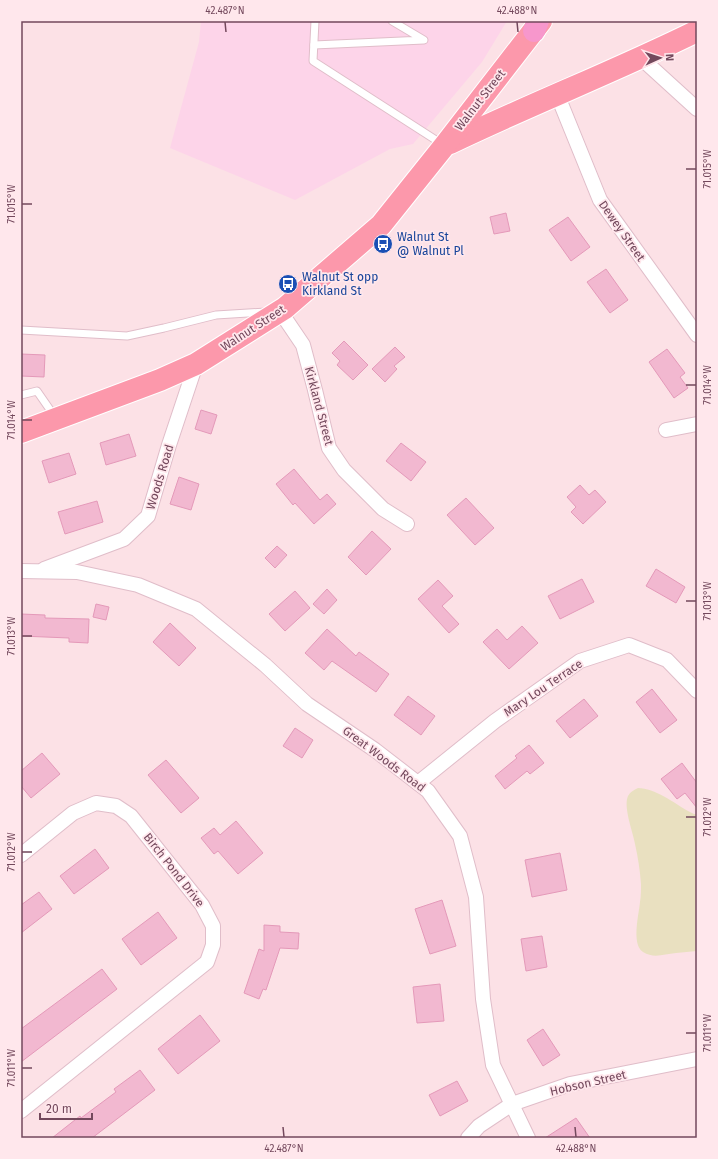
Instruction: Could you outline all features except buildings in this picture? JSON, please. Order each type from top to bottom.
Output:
[{"type":"main road","name":"Walnut Street","points":[[21,432],[160,380],[196,364],[285,308],[381,225],[538,24]]},
{"type":"main road","points":[[445,145],[500,118],[641,58],[697,31]]},
{"type":"street","points":[[641,58],[697,109]]},
{"type":"street","name":"Dewey Street","points":[[557,94],[600,200],[697,335]]},
{"type":"street","name":"Kirkland Street","points":[[280,311],[303,345],[329,448],[344,470],[383,509],[407,524]]},
{"type":"street","name":"Woods Road","points":[[37,571],[124,539],[148,516],[169,445],[196,364]]},
{"type":"street","points":[[666,430],[697,424]]},
{"type":"street","name":"Great Woods Road","points":[[21,571],[77,572],[138,585],[196,609],[265,665],[307,704],[375,750],[428,791],[460,836],[476,897],[483,999],[493,1065],[528,1138]]},
{"type":"street","name":"Mary Lou Terrace","points":[[418,783],[495,721],[580,661],[629,645],[666,660],[697,691]]},
{"type":"street","name":"Birch Pond Drive","points":[[21,855],[73,813],[96,803],[116,806],[131,816],[202,905],[213,926],[213,945],[207,962],[21,1111]]},
{"type":"street","name":"Hobson Street","points":[[468,1138],[479,1126],[512,1104],[570,1084],[697,1059]]},
{"type":"lane","points":[[315,21],[313,61],[445,145]]},
{"type":"lane","points":[[314,45],[424,40],[392,21]]},
{"type":"lane","points":[[21,330],[127,336],[216,315],[280,311]]},
{"type":"lane","points":[[21,395],[37,391],[56,419]]},
{"type":"shaded area","points":[[201,21],[507,21],[482,62],[413,144],[390,149],[295,200],[170,148],[199,42]]},
{"type":"shaded area","points":[[638,788],[651,790],[658,793],[688,811],[697,814],[697,951],[659,956],[647,954],[639,948],[637,942],[637,928],[641,898],[641,884],[637,854],[627,806],[628,796],[632,791]]},
{"type":"place","name":"Walnut St @ Walnut Pl","points":[[383,244]]},
{"type":"place","name":"Walnut St opp Kirkland St","points":[[288,284]]}]
